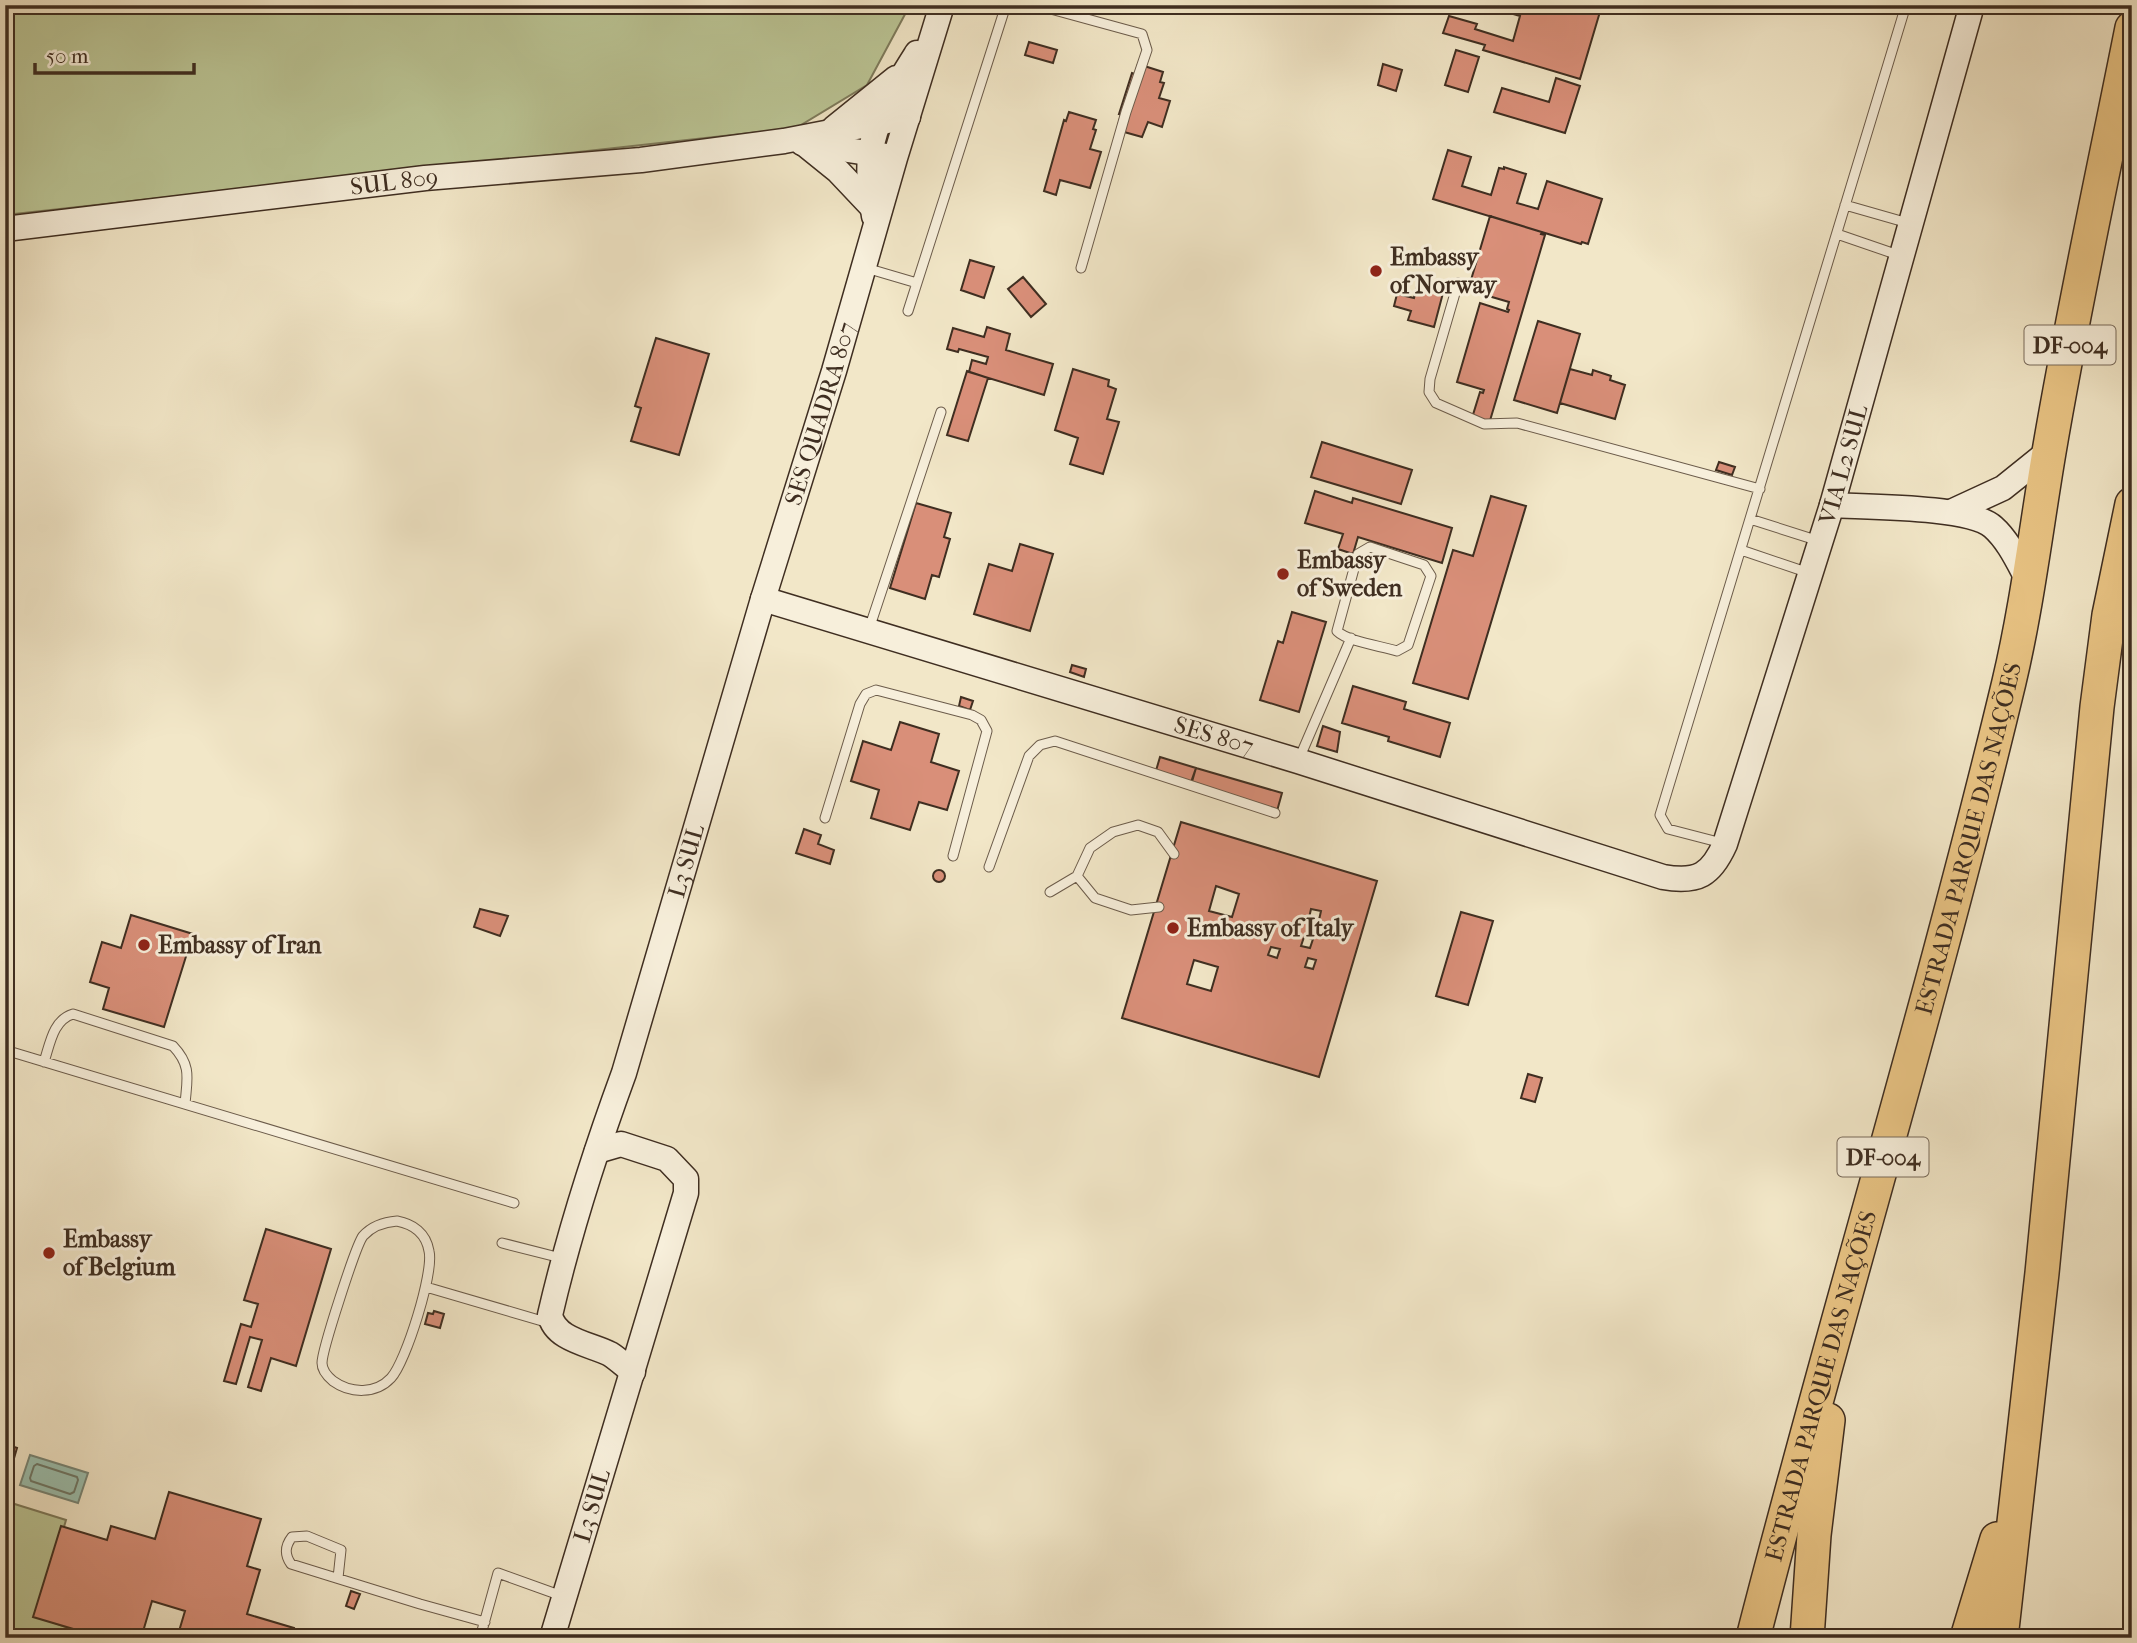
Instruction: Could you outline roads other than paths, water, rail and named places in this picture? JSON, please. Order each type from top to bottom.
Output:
[{"type":"highway","name":"ESTRADA PARQUE DAS NAÇÕES","points":[[1753,1638],[1961,877],[2010,676],[2029,582],[2049,451],[2132,28]]},
{"type":"highway","points":[[2001,1638],[2043,1259],[2097,707],[2109,615],[2132,504]]},
{"type":"highway","points":[[1807,1638],[1814,1535],[1844,1299]]},
{"type":"highway","points":[[1967,1638],[2021,1459]]},
{"type":"street","name":"VIA L2 SUL","points":[[1663,877],[1681,880],[1700,876],[1718,859],[1725,844],[1832,505],[1972,5]]},
{"type":"street","name":"SES QUADRA 807","points":[[874,217],[870,180],[871,154],[880,122],[940,14]]},
{"type":"street","name":"SES QUADRA 807","points":[[763,599],[834,371],[864,267],[874,217],[940,14]]},
{"type":"street","points":[[829,132],[888,86],[913,60]]},
{"type":"street","name":"SUL 809","points":[[5,229],[425,178],[641,160],[793,142],[829,132],[908,117]]},
{"type":"street","points":[[793,142],[838,171],[874,217]]},
{"type":"street","name":"SUL 809","points":[[793,142],[895,158]]},
{"type":"street","points":[[1950,513],[2003,488],[2049,451]]},
{"type":"street","points":[[1832,505],[1976,516],[1995,528],[2029,582]]},
{"type":"street","name":"SES 807","points":[[763,599],[1298,761],[1663,877]]},
{"type":"street","name":"L3 SUL","points":[[552,1324],[550,1315],[563,1258],[624,1073],[763,599]]},
{"type":"street","points":[[597,1151],[621,1144],[605,1124]]},
{"type":"street","name":"L3 SUL","points":[[552,1638],[686,1193],[686,1179],[667,1159],[621,1144]]},
{"type":"street","points":[[552,1324],[559,1333],[636,1362]]},
{"type":"lane","points":[[908,311],[1006,5]]},
{"type":"lane","points":[[1036,5],[1142,34],[1146,43],[1147,50],[1126,112],[1081,268]]},
{"type":"lane","points":[[1725,844],[1668,829],[1660,815],[1906,5]]},
{"type":"lane","points":[[1846,205],[1911,224]]},
{"type":"lane","points":[[1837,234],[1902,256]]},
{"type":"lane","points":[[864,267],[917,283]]},
{"type":"lane","points":[[1458,283],[1430,379],[1429,392],[1436,403],[1484,424],[1517,423],[1760,489]]},
{"type":"lane","points":[[868,631],[941,412]]},
{"type":"lane","points":[[1750,520],[1821,541]]},
{"type":"lane","points":[[1370,547],[1429,569],[1431,576],[1408,645],[1397,651],[1351,638],[1340,634],[1337,626],[1358,554],[1370,547]]},
{"type":"lane","points":[[1741,550],[1810,573]]},
{"type":"lane","points":[[1298,761],[1351,638]]},
{"type":"lane","points":[[825,818],[860,704],[866,694],[876,690],[972,715],[981,720],[986,731],[953,856]]},
{"type":"lane","points":[[989,867],[1029,756],[1041,745],[1055,741],[1275,814]]},
{"type":"lane","points":[[1050,891],[1077,876],[1090,848],[1113,832],[1138,825],[1158,832],[1174,854]]},
{"type":"lane","points":[[1077,876],[1095,898],[1131,910],[1158,906]]},
{"type":"lane","points":[[44,1062],[57,1024],[73,1014],[173,1046],[184,1058],[188,1073],[186,1104]]},
{"type":"lane","points":[[5,1050],[514,1203]]},
{"type":"lane","points":[[385,1222],[409,1223],[418,1229],[429,1251],[426,1287],[394,1375],[378,1387],[355,1390],[336,1383],[327,1376],[322,1362],[362,1237],[385,1222]]},
{"type":"lane","points":[[502,1243],[563,1258]]},
{"type":"lane","points":[[426,1287],[552,1324]]},
{"type":"lane","points":[[338,1578],[341,1550],[307,1536],[292,1536],[286,1554],[292,1564],[338,1578],[485,1622]]},
{"type":"lane","points":[[480,1638],[498,1573],[564,1597]]},
{"type":"water","points":[[30,1455],[88,1473],[78,1503],[20,1485]]},
{"type":"place","name":"Embassy of Norway","points":[[1376,271]]},
{"type":"place","name":"Embassy of Sweden","points":[[1283,574]]},
{"type":"place","name":"Embassy of Italy","points":[[1173,928]]},
{"type":"place","name":"Embassy of Iran","points":[[144,945]]},
{"type":"place","name":"Embassy of Belgium","points":[[49,1253]]}]
